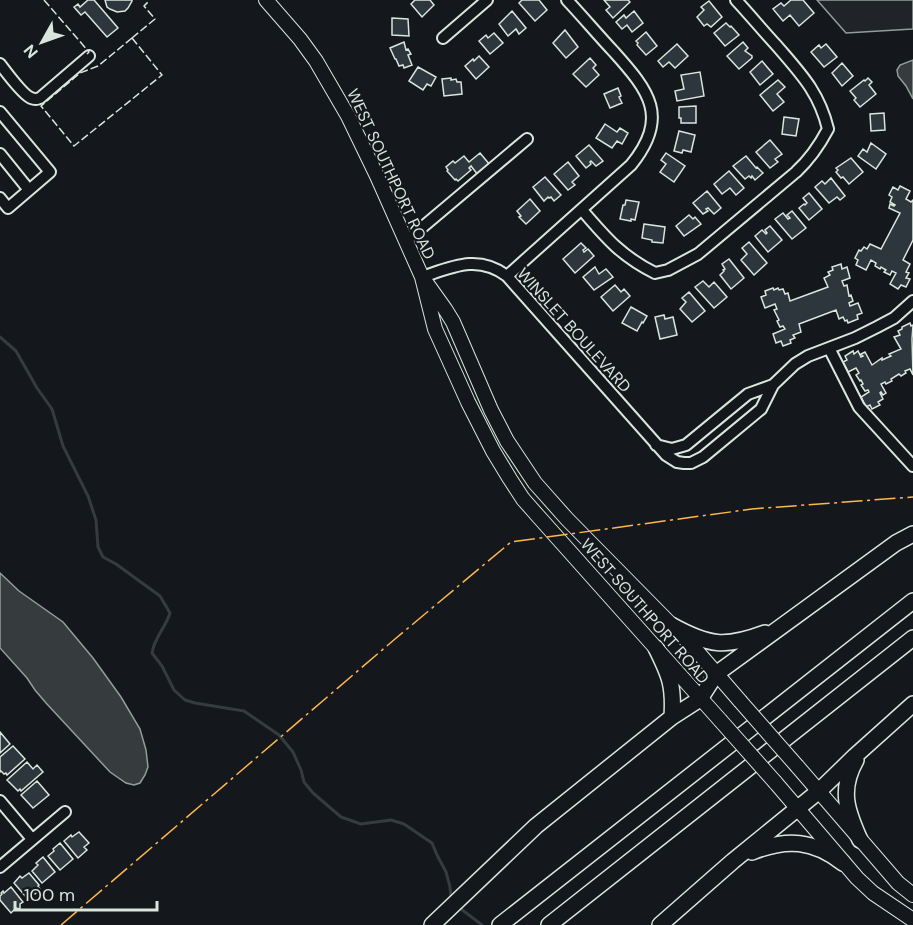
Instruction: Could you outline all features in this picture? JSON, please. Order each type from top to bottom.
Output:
[{"type":"highway","points":[[432,925],[536,826],[672,717],[700,699],[716,674],[896,543],[913,534]]},
{"type":"highway","points":[[500,925],[913,601]]},
{"type":"highway","points":[[671,625],[697,638],[717,644],[748,639],[786,623]]},
{"type":"highway","points":[[549,925],[913,638]]},
{"type":"highway","points":[[656,648],[669,676],[673,695],[672,717]]},
{"type":"highway","points":[[660,925],[733,861],[798,810],[913,704]]},
{"type":"highway","points":[[860,840],[849,812],[845,792],[851,769],[867,745]]},
{"type":"highway","points":[[733,861],[767,846],[796,843],[820,848],[843,863]]},
{"type":"main road","name":"WEST SOUTHPORT ROAD","points":[[266,0],[316,61],[366,151],[422,277],[435,329],[468,402],[523,499],[775,782],[843,863],[873,893],[913,920]]},
{"type":"main road","name":"WEST SOUTHPORT ROAD","points":[[422,277],[453,322],[491,410],[513,451],[535,483],[716,674],[898,883],[913,895]]},
{"type":"street","points":[[443,38],[487,0]]},
{"type":"street","points":[[507,276],[631,165],[647,142],[652,126],[651,109],[645,90],[633,73],[567,0]]},
{"type":"street","points":[[582,210],[614,246],[655,273],[668,270],[699,254],[808,161],[828,129],[824,112],[806,79],[736,0]]},
{"type":"street","points":[[0,64],[27,96],[36,99],[89,56]]},
{"type":"street","points":[[0,198],[8,208],[50,172],[2,119]]},
{"type":"street","points":[[406,241],[527,139]]},
{"type":"street","points":[[0,154],[29,190]]},
{"type":"street","name":"WINSLET BOULEVARD","points":[[422,277],[466,264],[480,264],[499,270],[507,276],[656,445],[677,462],[684,464],[697,460],[761,409],[772,385]]},
{"type":"street","name":"WINSLET BOULEVARD","points":[[656,445],[672,449],[686,445],[748,394],[772,385],[808,356],[855,338],[894,318],[913,301]]},
{"type":"street","points":[[829,348],[859,407],[913,466]]},
{"type":"street","points":[[0,801],[33,839]]},
{"type":"street","points":[[0,867],[65,812]]},
{"type":"shaded area","points":[[817,0],[913,0],[913,29],[846,33]]},
{"type":"shaded area","points":[[913,60],[913,99],[898,76],[897,70],[900,65]]},
{"type":"shaded area","points":[[0,573],[19,591],[63,622],[121,697],[140,729],[146,750],[148,767],[140,783],[134,785],[126,783],[110,772],[46,703],[0,648]]},
{"type":"building","points":[[88,0],[94,0],[118,28],[107,37],[85,12],[81,15],[74,7],[78,4],[80,7]]},
{"type":"building","points":[[105,0],[132,1],[125,11],[117,12],[107,7]]},
{"type":"building","points":[[415,0],[430,0],[434,5],[422,17],[411,4]]},
{"type":"building","points":[[522,0],[539,0],[547,10],[535,21],[519,3]]},
{"type":"building","points":[[604,0],[628,0],[630,2],[613,18],[606,10],[610,7]]},
{"type":"building","points":[[791,0],[803,0],[814,13],[799,26],[790,15],[783,21],[773,9],[781,3],[784,6]]},
{"type":"building","points":[[709,1],[722,17],[711,27],[707,24],[704,26],[697,17],[704,10],[701,7]]},
{"type":"building","points":[[512,11],[526,28],[519,34],[516,29],[508,36],[499,24]]},
{"type":"building","points":[[634,11],[643,23],[632,32],[627,25],[622,29],[616,22],[624,15],[626,18]]},
{"type":"building","points":[[392,18],[408,19],[409,36],[392,35]]},
{"type":"building","points":[[726,23],[739,35],[725,46],[714,33]]},
{"type":"building","points":[[565,30],[578,47],[566,58],[553,43]]},
{"type":"building","points":[[646,32],[657,46],[646,55],[636,41]]},
{"type":"building","points":[[494,33],[503,43],[490,54],[479,41],[486,35],[488,38]]},
{"type":"building","points":[[404,42],[406,50],[408,49],[411,54],[408,55],[412,65],[404,68],[403,65],[399,66],[390,48]]},
{"type":"building","points":[[743,42],[748,48],[745,51],[752,58],[739,69],[727,56]]},
{"type":"building","points":[[677,44],[688,56],[675,68],[669,62],[663,67],[658,61]]},
{"type":"building","points":[[826,44],[837,57],[824,67],[811,52],[819,45],[821,48]]},
{"type":"building","points":[[479,56],[489,67],[476,79],[465,66]]},
{"type":"building","points":[[590,58],[596,65],[593,68],[599,75],[586,87],[573,74]]},
{"type":"building","points":[[762,61],[773,74],[760,85],[750,72]]},
{"type":"building","points":[[842,63],[853,76],[842,86],[832,73]]},
{"type":"building","points":[[418,67],[436,77],[431,86],[427,84],[423,90],[409,81]]},
{"type":"building","points":[[700,72],[704,96],[677,101],[675,91],[684,89],[681,75]]},
{"type":"building","points":[[451,78],[451,80],[456,79],[457,82],[461,82],[462,94],[444,96],[442,79]]},
{"type":"building","points":[[868,78],[872,82],[869,85],[876,94],[860,107],[850,91]]},
{"type":"building","points":[[778,80],[785,87],[777,94],[784,102],[773,111],[760,95]]},
{"type":"building","points":[[618,88],[622,103],[610,108],[604,94]]},
{"type":"building","points":[[696,106],[696,123],[681,123],[679,107]]},
{"type":"building","points":[[884,113],[885,130],[871,131],[870,114]]},
{"type":"building","points":[[784,117],[799,119],[796,136],[782,134]]},
{"type":"building","points":[[605,124],[617,132],[620,128],[628,133],[622,144],[617,141],[612,148],[596,138]]},
{"type":"building","points":[[679,131],[695,135],[691,152],[674,151]]},
{"type":"building","points":[[770,140],[782,154],[775,159],[778,162],[770,168],[756,152]]},
{"type":"building","points":[[871,143],[886,154],[876,169],[858,156],[863,149],[867,152]]},
{"type":"building","points":[[589,145],[603,161],[596,166],[591,161],[586,168],[576,156]]},
{"type":"building","points":[[480,153],[490,165],[478,175],[471,166],[469,168],[471,170],[458,181],[447,171],[446,167],[453,161],[455,163],[464,156],[469,162]]},
{"type":"building","points":[[666,153],[685,166],[674,182],[660,172],[666,164],[661,160]]},
{"type":"building","points":[[746,156],[763,173],[755,180],[752,176],[745,179],[733,166]]},
{"type":"building","points":[[851,158],[863,172],[849,184],[836,172],[838,170],[836,168]]},
{"type":"building","points":[[568,162],[579,176],[572,182],[575,185],[568,190],[554,174]]},
{"type":"building","points":[[729,171],[744,188],[736,195],[730,188],[722,194],[714,184]]},
{"type":"building","points":[[545,177],[561,195],[554,201],[548,197],[544,201],[533,187]]},
{"type":"building","points":[[831,178],[845,196],[840,200],[837,197],[829,203],[815,187],[822,181],[825,184]]},
{"type":"building","points":[[900,186],[910,191],[906,199],[911,202],[913,200],[913,240],[903,260],[910,264],[906,278],[910,279],[906,287],[901,285],[898,289],[890,284],[896,273],[892,271],[890,275],[884,272],[886,270],[875,266],[876,263],[871,260],[866,270],[856,265],[858,260],[855,258],[859,250],[861,251],[864,247],[867,249],[870,244],[881,249],[900,213],[889,208],[890,204],[895,205],[890,202],[892,197],[889,195],[893,187],[898,190]]},
{"type":"building","points":[[707,191],[721,208],[714,214],[708,208],[706,209],[708,211],[703,214],[693,203]]},
{"type":"building","points":[[809,193],[822,209],[809,220],[799,208],[807,203],[803,198]]},
{"type":"building","points":[[530,199],[540,211],[526,224],[517,211]]},
{"type":"building","points":[[626,200],[639,202],[635,220],[620,219]]},
{"type":"building","points":[[792,211],[806,228],[792,239],[775,219],[783,213],[788,219],[790,218],[787,215]]},
{"type":"building","points":[[689,215],[693,219],[695,217],[701,224],[684,236],[676,226]]},
{"type":"building","points":[[644,224],[665,227],[663,243],[642,238]]},
{"type":"building","points":[[770,226],[782,240],[768,252],[755,236],[762,230],[766,234],[765,230]]},
{"type":"building","points":[[749,242],[767,263],[754,275],[741,260],[747,254],[742,248]]},
{"type":"building","points":[[581,243],[586,248],[584,252],[588,249],[594,256],[575,273],[563,259]]},
{"type":"building","points":[[729,259],[744,278],[731,289],[720,275],[725,269],[722,264]]},
{"type":"building","points":[[841,264],[842,269],[847,267],[850,278],[842,281],[844,286],[847,285],[849,296],[851,295],[853,301],[849,303],[850,306],[858,303],[862,313],[857,315],[858,319],[848,323],[843,317],[839,319],[836,310],[799,324],[801,332],[793,335],[795,338],[790,340],[791,343],[783,346],[781,341],[776,343],[773,334],[785,329],[783,326],[780,327],[777,321],[779,320],[774,310],[777,309],[775,304],[765,308],[761,297],[766,295],[765,291],[773,288],[774,290],[783,289],[785,294],[788,293],[790,301],[828,287],[824,278],[830,275],[828,272],[833,270],[832,267]]},
{"type":"building","points":[[595,267],[599,274],[606,269],[613,277],[594,290],[583,277]]},
{"type":"building","points":[[703,281],[709,287],[714,282],[727,297],[714,308],[695,287]]},
{"type":"building","points":[[615,285],[621,292],[624,289],[630,296],[613,311],[601,297]]},
{"type":"building","points":[[689,292],[705,311],[692,322],[680,309],[686,302],[682,298]]},
{"type":"building","points":[[631,307],[647,316],[637,331],[622,323]]},
{"type":"building","points":[[664,315],[665,319],[673,317],[677,335],[660,339],[655,317]]},
{"type":"building","points":[[910,323],[911,326],[913,325],[913,375],[910,369],[901,376],[899,374],[891,379],[892,381],[881,384],[886,393],[883,395],[880,393],[883,399],[878,402],[880,405],[872,409],[870,405],[866,407],[861,397],[869,392],[865,391],[861,385],[863,384],[856,375],[859,373],[856,368],[848,372],[843,362],[847,360],[845,356],[858,351],[861,357],[863,356],[861,354],[865,352],[872,365],[882,358],[882,360],[891,356],[889,354],[901,349],[894,337],[900,335],[898,331]]},
{"type":"building","points":[[0,732],[10,744],[0,753]]},
{"type":"building","points":[[13,746],[25,759],[7,775],[0,772],[0,757]]},
{"type":"building","points":[[27,762],[33,769],[37,765],[43,772],[21,791],[20,789],[18,791],[7,780]]},
{"type":"building","points":[[37,781],[49,795],[33,808],[21,795]]},
{"type":"building","points":[[79,832],[89,843],[84,847],[87,850],[78,858],[64,841]]},
{"type":"building","points":[[60,843],[73,859],[60,870],[48,856]]},
{"type":"building","points":[[43,857],[55,872],[42,883],[32,871]]},
{"type":"building","points":[[29,873],[40,889],[35,894],[32,891],[26,897],[14,883],[20,876],[22,878]]},
{"type":"building","points":[[11,887],[23,902],[20,904],[20,909],[16,908],[11,913],[0,900],[0,896],[3,891],[4,893]]},
{"type":"waterway","points":[[0,337],[16,351],[52,409],[63,446],[88,496],[96,520],[98,547],[103,557],[160,596],[170,613],[152,653],[162,666],[174,690],[185,700],[244,711],[279,735],[293,752],[304,782],[313,793],[341,817],[361,824],[391,820],[404,824],[432,843],[446,872],[451,898]]},
{"type":"waterway","points":[[457,906],[482,925]]},
{"type":"fence","points":[[44,0],[89,52],[87,54]]},
{"type":"fence","points":[[132,38],[155,19],[144,6],[147,0]]},
{"type":"fence","points":[[132,38],[162,75],[74,146],[41,106],[80,73],[98,66],[132,38]]},
{"type":"power","points":[[61,925],[511,542],[752,509],[913,497]]}]
